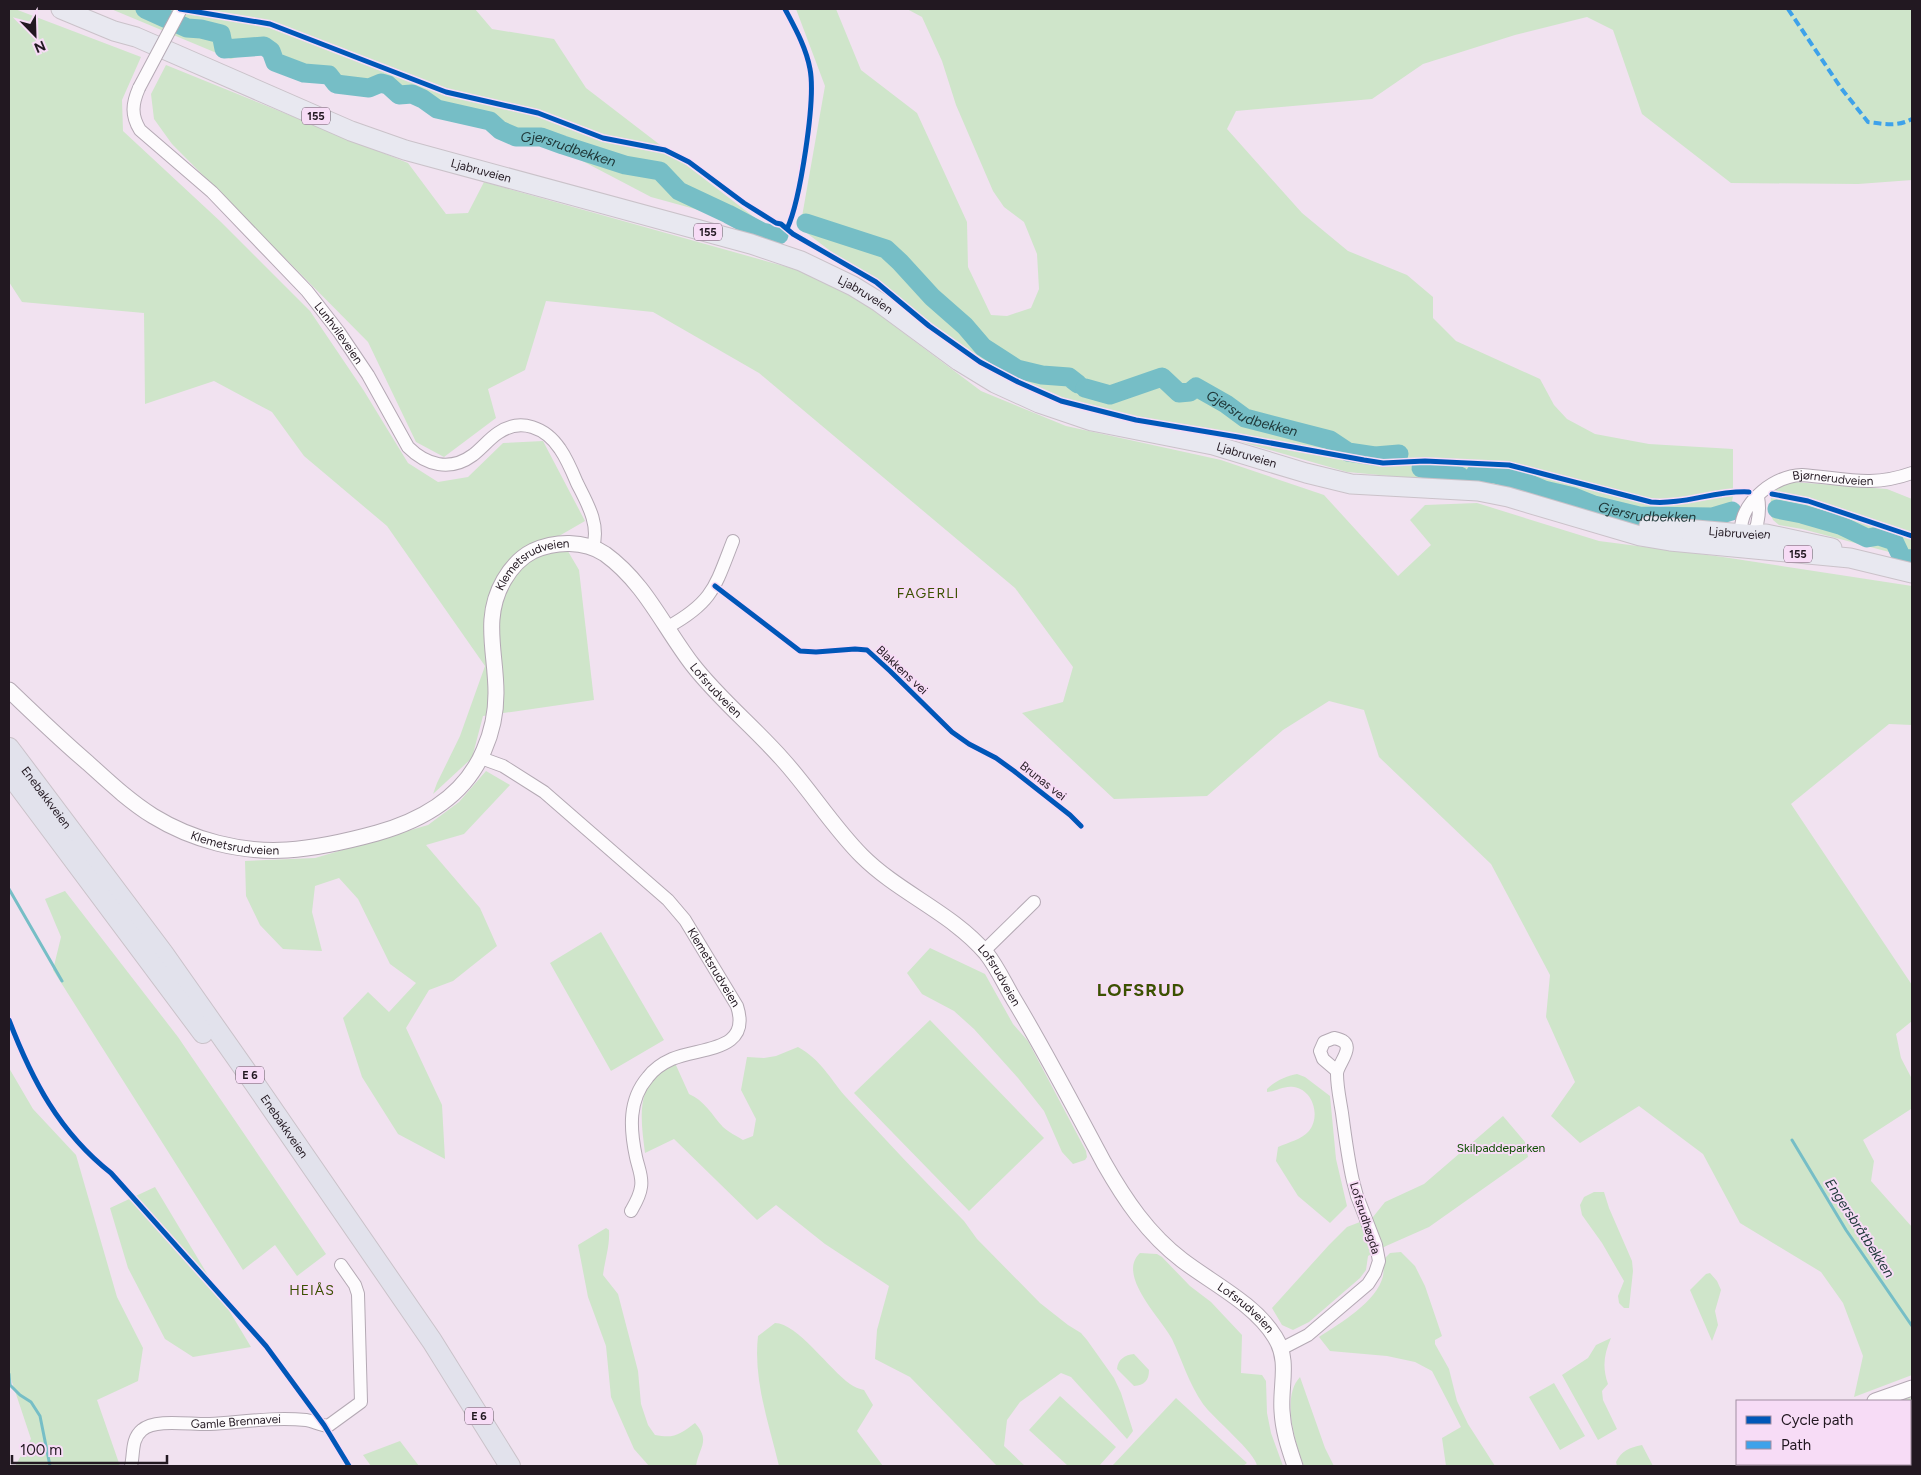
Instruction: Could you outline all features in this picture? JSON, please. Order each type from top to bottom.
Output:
[{"type":"highway","name":"Enebakkveien","points":[[9,748],[157,946],[371,1250],[426,1345]]},
{"type":"highway","name":"Enebakkveien","points":[[9,773],[201,1030],[510,1466]]},
{"type":"highway","name":"Enebakkveien","points":[[442,1369],[494,1466]]},
{"type":"main road","name":"Ljabruveien","points":[[61,9],[114,31],[136,37],[343,127],[405,150],[736,240],[801,261],[839,278],[867,294],[952,356],[995,383],[1033,400],[1072,414],[1112,426],[1213,445],[1343,482],[1377,487],[1478,491],[1508,497],[1595,522],[1624,533],[1658,540],[1747,539],[1831,558],[1850,558],[1912,573]]},
{"type":"main road","name":"Ljabruveien","points":[[93,9],[117,21],[136,37]]},
{"type":"street","name":"Lunhvileveien","points":[[181,9],[134,100],[132,108],[134,120],[140,130],[212,192],[307,291],[339,332],[368,375],[400,434],[413,452],[422,459],[434,464],[455,463],[472,456],[497,434],[509,427],[526,425],[538,428],[548,435],[562,450],[587,503],[595,527],[593,547]]},
{"type":"street","name":"Bjørnerudveien","points":[[1747,539],[1760,504],[1758,497],[1769,485],[1793,476],[1810,476],[1860,482],[1889,480],[1912,473]]},
{"type":"street","points":[[668,626],[690,614],[708,596],[721,575],[733,541]]},
{"type":"street","name":"Klemetsrudveien","points":[[9,690],[101,775],[142,808],[178,829],[230,846],[278,850],[311,848],[364,836],[406,824],[432,811],[452,796],[471,774],[481,758],[491,731],[495,707],[495,680],[490,626],[492,610],[502,583],[509,571],[528,554],[538,549],[570,544],[593,547]]},
{"type":"street","name":"Lofsrudveien","points":[[593,547],[616,563],[634,580],[668,626],[694,667],[729,706],[780,756],[861,855],[893,882],[960,929],[984,951],[1035,1034],[1104,1163],[1132,1209],[1168,1248],[1258,1316],[1268,1326],[1281,1349],[1285,1364],[1282,1395],[1283,1425],[1296,1466]]},
{"type":"street","name":"Klemetsrudveien","points":[[481,758],[504,766],[544,792],[668,900],[685,920],[737,1006],[741,1020],[740,1027],[731,1040],[723,1045],[685,1055],[664,1063],[648,1076],[640,1089],[634,1103],[632,1131],[641,1186],[639,1197],[631,1211]]},
{"type":"street","points":[[984,951],[1034,902]]},
{"type":"street","name":"Lofsrudhøgda","points":[[1281,1349],[1308,1335],[1352,1298],[1368,1284],[1378,1267],[1376,1245],[1353,1181],[1337,1071]]},
{"type":"street","name":"Gamle Brennavei","points":[[131,1466],[134,1442],[142,1430],[148,1426],[212,1424],[273,1419],[305,1420],[328,1426],[362,1402],[358,1294],[355,1284],[341,1265]]},
{"type":"street","points":[[1878,1400],[1912,1388]]},
{"type":"green space","points":[[9,9],[15,9],[141,57],[122,100],[123,131],[221,222],[310,311],[364,391],[408,463],[438,482],[468,477],[503,443],[543,441],[585,521],[559,536],[579,570],[594,700],[483,716],[472,758],[433,794],[460,736],[485,666],[387,526],[304,456],[272,412],[214,381],[145,404],[144,313],[22,302],[9,282]]},
{"type":"green space","points":[[111,9],[475,9],[492,29],[554,39],[586,88],[771,230],[651,197],[550,144],[252,52],[231,59]]},
{"type":"green space","points":[[796,9],[836,9],[861,70],[917,113],[967,222],[968,267],[991,315],[1007,316],[1031,308],[1039,289],[1037,254],[1024,222],[1004,207],[993,191],[956,105],[942,61],[922,17],[907,9],[1912,9],[1912,180],[1858,184],[1731,183],[1642,114],[1613,30],[1587,17],[1515,35],[1423,64],[1372,99],[1236,111],[1227,129],[1302,213],[1348,251],[1407,275],[1433,297],[1433,318],[1456,341],[1540,379],[1554,405],[1567,419],[1595,434],[1649,444],[1733,449],[1733,496],[1727,528],[1664,521],[1602,518],[1423,479],[1347,472],[1217,435],[1086,409],[1030,392],[976,361],[800,228],[825,86]]},
{"type":"green space","points":[[166,65],[408,163],[446,214],[468,213],[484,182],[798,270],[861,301],[981,391],[1066,426],[1221,460],[1324,495],[1398,576],[1431,545],[1410,520],[1425,505],[1477,503],[1599,541],[1723,557],[1912,586],[1912,725],[1889,724],[1791,804],[1912,985],[1912,1021],[1896,1034],[1901,1058],[1912,1079],[1911,1109],[1863,1140],[1874,1161],[1871,1181],[1912,1227],[1912,1375],[1854,1397],[1863,1356],[1843,1303],[1821,1272],[1740,1223],[1703,1154],[1639,1106],[1580,1143],[1551,1116],[1575,1082],[1546,1017],[1550,975],[1491,864],[1379,757],[1364,710],[1329,701],[1283,730],[1207,796],[1114,799],[1022,713],[1063,702],[1073,667],[1015,588],[759,373],[653,312],[546,301],[525,370],[488,389],[496,418],[444,457],[416,442],[368,342],[172,144],[154,119],[151,94]]},
{"type":"green space","points":[[1793,482],[1887,489],[1912,499],[1912,558],[1802,529],[1779,525],[1773,520],[1770,513],[1771,496],[1780,485]]},
{"type":"green space","points":[[486,771],[510,785],[464,834],[426,845],[480,908],[497,946],[453,981],[429,990],[406,1028],[442,1105],[445,1159],[398,1134],[362,1077],[343,1018],[368,992],[389,1012],[416,983],[390,964],[358,899],[339,878],[315,886],[312,912],[322,951],[283,949],[260,925],[246,896],[245,861],[315,858],[428,825],[459,802]]},
{"type":"green space","points":[[65,891],[178,1037],[326,1254],[297,1276],[275,1245],[243,1270],[53,970],[61,937],[45,899]]},
{"type":"green space","points":[[601,932],[664,1040],[611,1071],[550,963]]},
{"type":"green space","points":[[930,948],[985,974],[1013,1024],[1028,1041],[1086,1151],[1087,1157],[1085,1160],[1073,1164],[1062,1152],[1044,1111],[1018,1078],[974,1029],[954,1011],[922,994],[907,973]]},
{"type":"green space","points":[[930,1020],[1044,1138],[969,1211],[854,1093]]},
{"type":"green space","points":[[798,1047],[819,1063],[845,1096],[964,1221],[977,1239],[1040,1303],[1081,1333],[1087,1340],[1114,1378],[1121,1393],[1133,1431],[1127,1439],[1071,1377],[1061,1373],[1020,1402],[1007,1420],[1004,1446],[1025,1466],[997,1466],[910,1377],[875,1359],[877,1330],[889,1286],[825,1244],[776,1205],[757,1220],[674,1139],[645,1153],[642,1121],[643,1100],[651,1081],[661,1072],[675,1063],[689,1094],[703,1104],[725,1129],[743,1140],[753,1136],[756,1119],[741,1090],[747,1057],[764,1058],[776,1056]]},
{"type":"green space","points":[[9,1068],[33,1109],[76,1155],[117,1297],[143,1348],[138,1381],[97,1400],[120,1466],[15,1466],[31,1439],[9,1373]]},
{"type":"green space","points":[[1297,1074],[1305,1077],[1330,1096],[1336,1159],[1347,1206],[1330,1223],[1298,1196],[1276,1161],[1278,1147],[1299,1139],[1313,1125],[1315,1111],[1313,1104],[1301,1089],[1287,1087],[1267,1092],[1267,1089],[1277,1081]]},
{"type":"green space","name":"Skilpaddeparken","points":[[1503,1116],[1525,1142],[1528,1157],[1429,1227],[1368,1256],[1366,1270],[1360,1278],[1309,1322],[1293,1330],[1282,1325],[1272,1308],[1347,1227],[1373,1217],[1385,1202],[1424,1184]]},
{"type":"green space","points":[[155,1187],[251,1347],[193,1357],[165,1339],[128,1268],[110,1208]]},
{"type":"green space","points":[[1594,1192],[1604,1192],[1632,1261],[1633,1271],[1629,1308],[1624,1308],[1619,1303],[1618,1296],[1624,1281],[1602,1243],[1582,1215],[1580,1205],[1584,1197]]},
{"type":"green space","points":[[606,1228],[609,1230],[609,1242],[603,1275],[618,1294],[638,1371],[641,1404],[648,1425],[655,1435],[672,1436],[681,1433],[695,1423],[700,1429],[703,1440],[696,1466],[649,1466],[634,1449],[611,1397],[606,1346],[588,1297],[578,1245]]},
{"type":"green space","points":[[1401,1252],[1415,1266],[1425,1286],[1442,1336],[1435,1340],[1435,1344],[1449,1369],[1457,1401],[1468,1424],[1495,1466],[1446,1466],[1442,1438],[1461,1427],[1432,1371],[1415,1362],[1387,1356],[1330,1351],[1319,1337],[1366,1303],[1379,1286],[1383,1274],[1383,1260],[1390,1253]]},
{"type":"green space","points":[[1140,1253],[1157,1254],[1162,1257],[1190,1286],[1211,1302],[1242,1335],[1241,1373],[1262,1375],[1266,1381],[1267,1413],[1271,1433],[1283,1466],[1257,1466],[1250,1453],[1203,1404],[1172,1339],[1137,1284],[1133,1273],[1134,1262]]},
{"type":"green space","points":[[1710,1273],[1717,1281],[1721,1290],[1715,1311],[1718,1325],[1712,1341],[1690,1290],[1706,1274]]},
{"type":"green space","points":[[775,1323],[784,1325],[793,1331],[842,1377],[853,1386],[864,1390],[873,1405],[857,1431],[883,1466],[779,1466],[763,1402],[757,1352],[758,1336]]},
{"type":"green space","points":[[1611,1338],[1605,1361],[1608,1384],[1602,1391],[1603,1400],[1617,1429],[1598,1440],[1562,1375],[1588,1358],[1596,1345]]},
{"type":"green space","points":[[1134,1354],[1149,1370],[1145,1382],[1134,1386],[1117,1369],[1122,1358]]},
{"type":"green space","points":[[1300,1377],[1325,1448],[1334,1466],[1304,1466],[1291,1420],[1291,1396],[1294,1386]]},
{"type":"green space","points":[[1554,1383],[1585,1436],[1560,1450],[1529,1397]]},
{"type":"green space","points":[[1060,1396],[1116,1447],[1099,1466],[1068,1466],[1029,1430]]},
{"type":"green space","points":[[1912,1397],[1912,1466],[1811,1466],[1911,1465],[1911,1400],[1902,1400]]},
{"type":"green space","points":[[1176,1398],[1247,1463],[1243,1466],[1112,1466]]},
{"type":"green space","points":[[400,1441],[419,1466],[371,1466],[363,1455]]},
{"type":"green space","points":[[1642,1445],[1653,1466],[1617,1466],[1616,1462],[1623,1452]]},
{"type":"waterway","name":"Gjersrudbekken","points":[[145,9],[187,28],[221,34],[224,49],[264,46],[271,51],[275,62],[304,73],[329,75],[336,84],[369,88],[381,83],[388,85],[399,95],[412,94],[437,109],[490,121],[500,130],[516,137],[541,137],[625,165],[660,171],[679,191],[762,232],[779,235]]},
{"type":"waterway","name":"Gjersrudbekken","points":[[806,223],[886,249],[932,297],[965,326],[983,347],[1017,369],[1042,375],[1069,377],[1078,384]]},
{"type":"waterway","name":"Gjersrudbekken","points":[[1085,388],[1110,395],[1162,377],[1179,393],[1190,392],[1196,387],[1226,404],[1245,418],[1330,440],[1348,452],[1375,456],[1399,454]]},
{"type":"waterway","name":"Gjersrudbekken","points":[[1421,468],[1460,476]]},
{"type":"waterway","name":"Gjersrudbekken","points":[[1475,474],[1495,474],[1525,482],[1544,490],[1574,497],[1594,505],[1639,516],[1712,517],[1732,511]]},
{"type":"waterway","name":"Gjersrudbekken","points":[[1777,509],[1840,525],[1867,538],[1879,536],[1894,541],[1902,558],[1912,559]]},
{"type":"waterway","points":[[9,889],[62,981]]},
{"type":"waterway","name":"Engersbråtbekken","points":[[1792,1140],[1846,1230],[1912,1326]]},
{"type":"waterway","points":[[9,1374],[10,1385],[31,1402],[40,1416],[50,1466]]},
{"type":"marked path","points":[[1788,9],[1841,88],[1868,122],[1896,124],[1912,119]]},
{"type":"cycle path","points":[[180,9],[270,24],[446,92],[538,113],[603,138],[665,150],[689,162],[744,203],[776,223],[781,224],[793,234],[876,282],[929,326],[980,362],[1018,382],[1061,401],[1136,420],[1383,463],[1425,461],[1509,465],[1651,502],[1676,501],[1724,493],[1749,492]]},
{"type":"cycle path","points":[[785,9],[806,53],[811,84],[806,150],[797,197],[787,229]]},
{"type":"cycle path","points":[[1772,494],[1808,501],[1912,536]]},
{"type":"cycle path","name":"Blakkens vei","points":[[715,586],[800,651],[867,650],[952,732],[1014,771],[1070,815],[1081,826]]},
{"type":"cycle path","points":[[9,1020],[27,1063],[49,1104],[62,1122],[76,1140],[111,1173],[266,1346],[324,1425],[349,1466]]},
{"type":"district","name":"FAGERLI","points":[[928,593]]},
{"type":"district","name":"LOFSRUD","points":[[1141,990]]},
{"type":"district","name":"HEIÅS","points":[[312,1290]]}]
